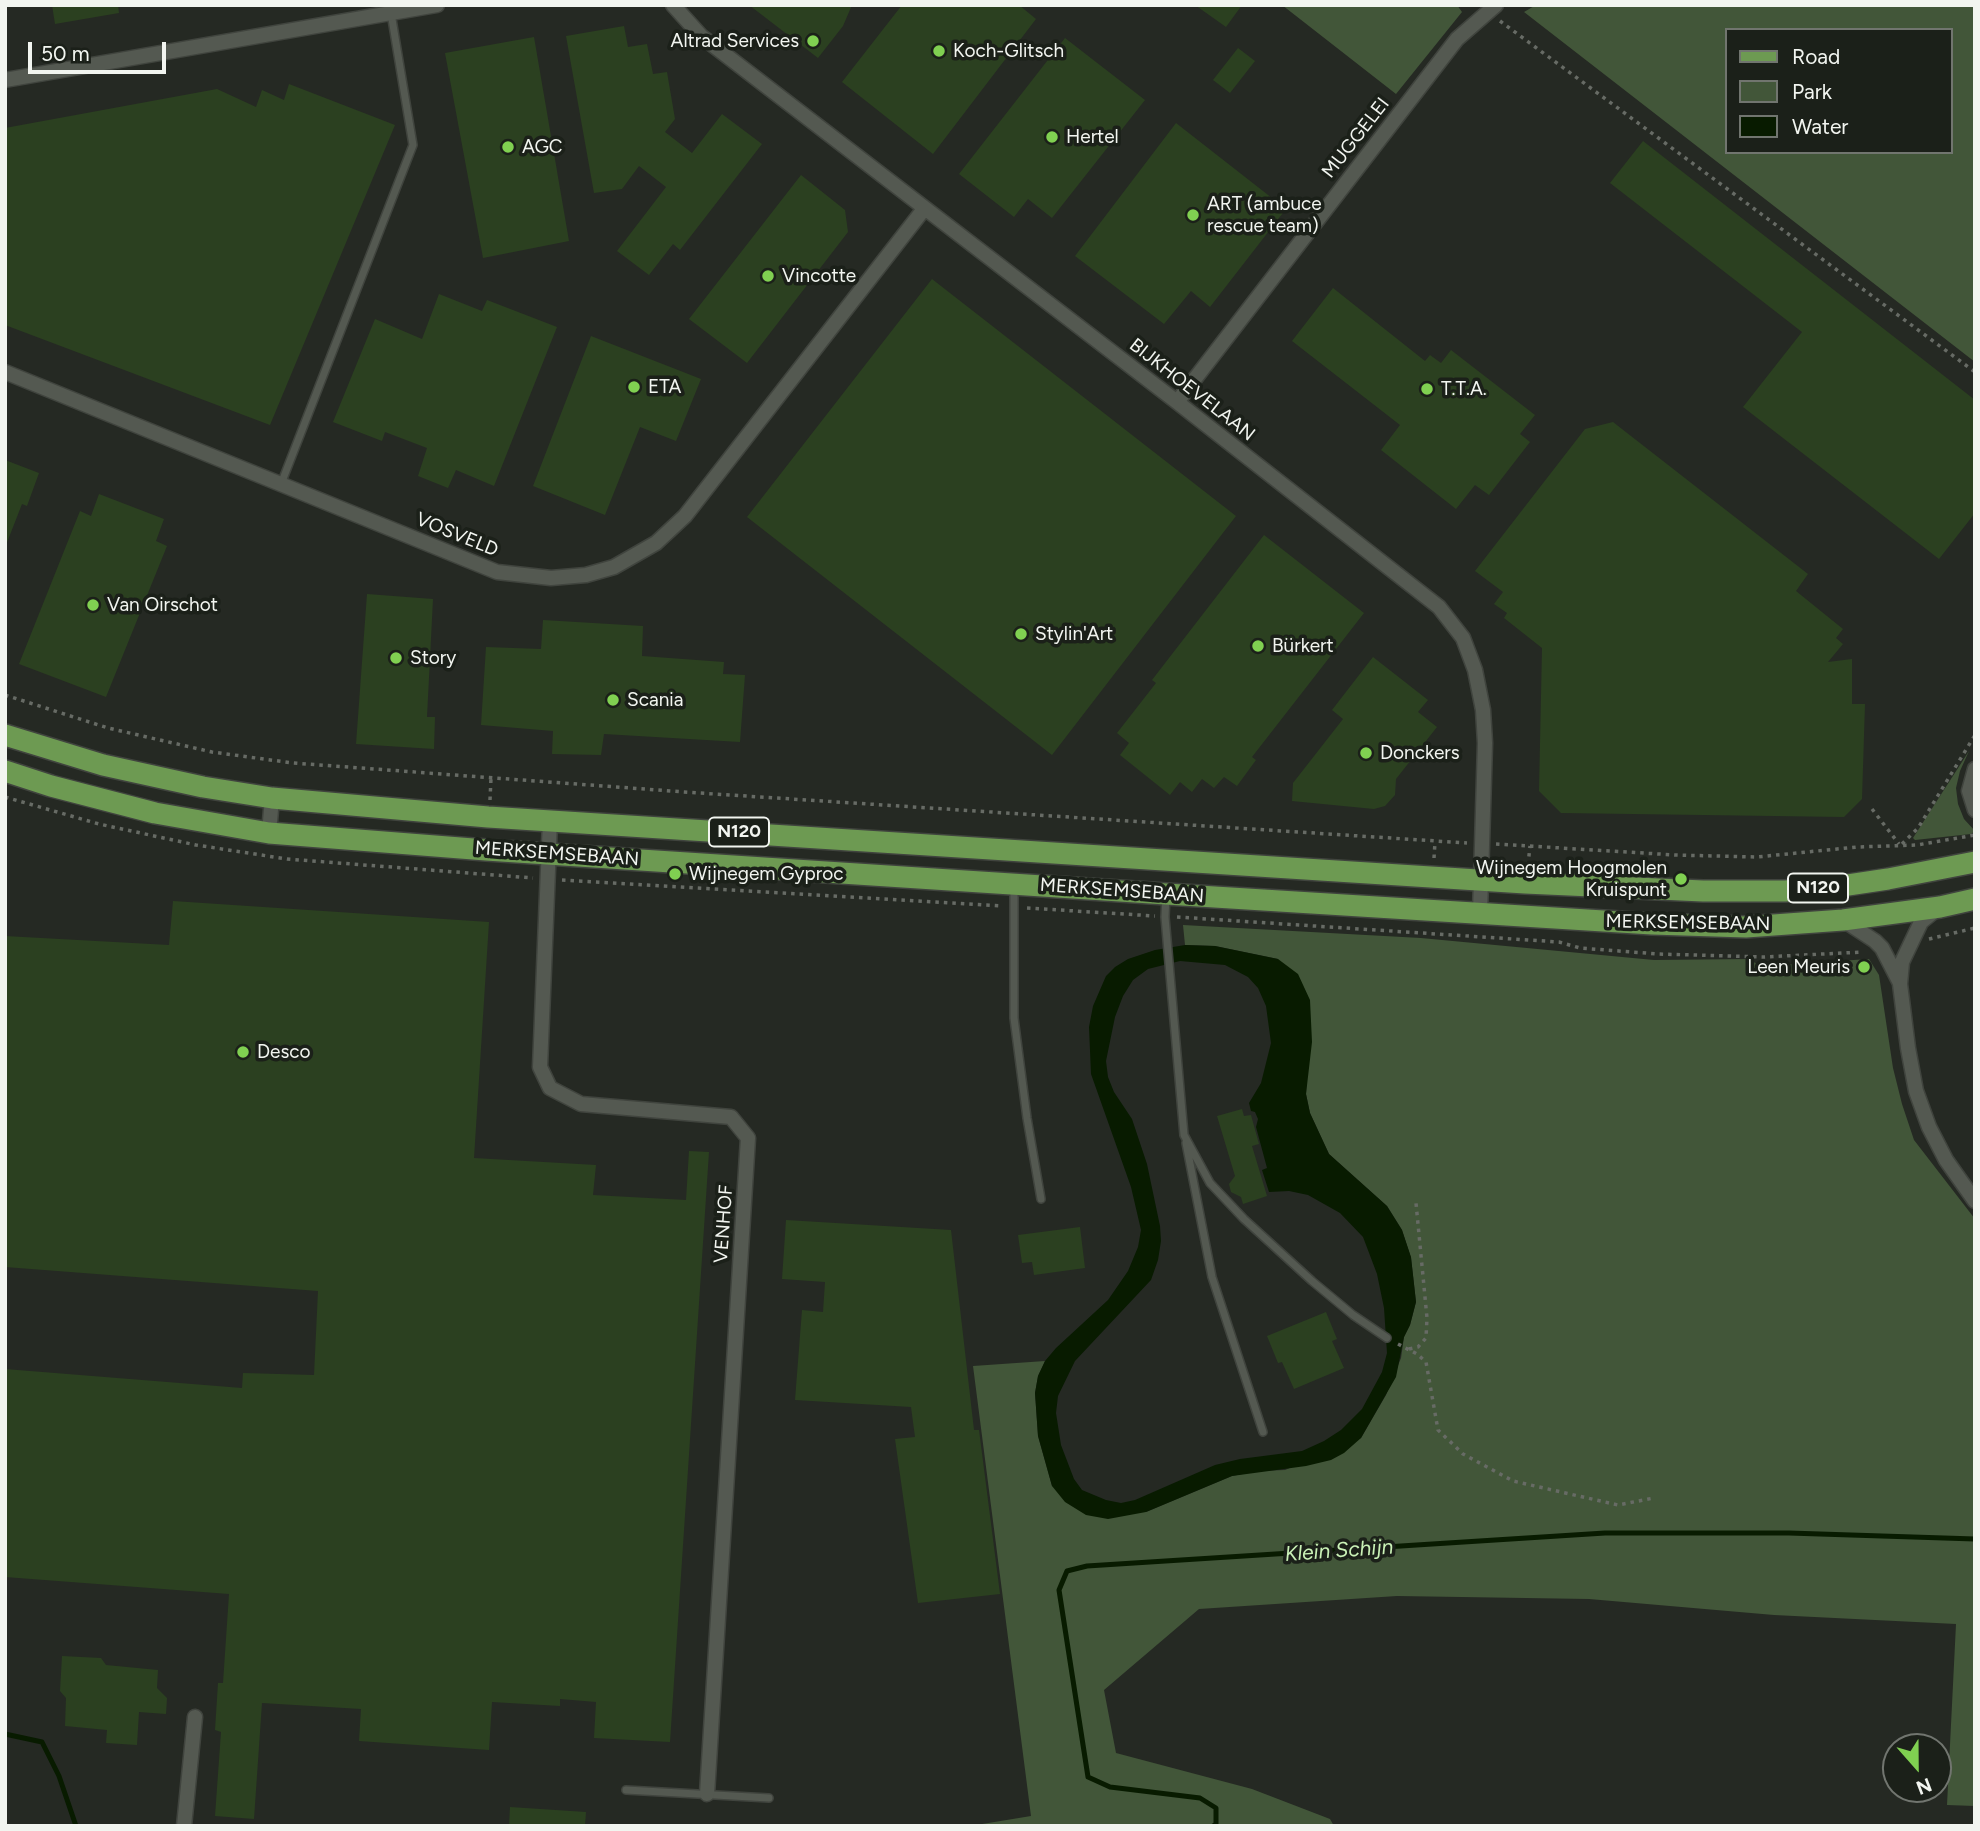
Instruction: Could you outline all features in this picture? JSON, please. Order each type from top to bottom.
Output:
[{"type":"main road","name":"MERKSEMSEBAAN","points":[[5,735],[103,765],[203,787],[272,798],[550,820],[1658,890],[1785,891],[1864,883],[1975,862]]},
{"type":"main road","name":"MERKSEMSEBAAN","points":[[5,771],[155,813],[269,833],[549,854],[1706,927],[1781,926],[1843,920],[1975,899]]},
{"type":"street","points":[[5,80],[437,5]]},
{"type":"street","name":"BIJKHOEVELAAN","points":[[673,5],[701,36],[1439,607],[1463,638],[1475,670],[1483,710],[1485,743],[1480,913]]},
{"type":"street","name":"MUGGELEI","points":[[1177,402],[1457,38],[1491,8]]},
{"type":"street","name":"VOSVELD","points":[[5,372],[497,572],[551,578],[586,575],[614,567],[656,543],[685,516],[924,209]]},
{"type":"street","points":[[1975,769],[1969,791],[1975,810]]},
{"type":"street","points":[[269,833],[272,798]]},
{"type":"street","name":"VENHOF","points":[[550,820],[540,1067],[550,1088],[581,1104],[731,1117],[748,1139],[707,1794]]},
{"type":"street","points":[[1940,906],[1921,922],[1909,943],[1902,962],[1900,984],[1916,1091],[1929,1127],[1946,1160],[1975,1201]]},
{"type":"street","points":[[1843,920],[1882,948],[1900,984]]},
{"type":"street","points":[[184,1826],[195,1717]]},
{"type":"lane","points":[[280,484],[414,145],[391,13]]},
{"type":"lane","points":[[1014,884],[1014,1018],[1041,1199]]},
{"type":"lane","points":[[1166,894],[1166,930],[1184,1135],[1212,1277],[1263,1432]]},
{"type":"lane","points":[[1184,1135],[1210,1183],[1244,1219],[1312,1281],[1353,1315],[1387,1338]]},
{"type":"lane","points":[[626,1790],[769,1798]]},
{"type":"path","points":[[1491,8],[1975,372]]},
{"type":"path","points":[[5,695],[108,728],[212,752],[293,763],[1435,842],[1739,857],[1917,845],[1975,835]]},
{"type":"path","points":[[1901,844],[1918,828],[1975,735]]},
{"type":"path","points":[[1872,808],[1901,844]]},
{"type":"path","points":[[1434,859],[1435,842]]},
{"type":"path","points":[[1528,861],[1530,846]]},
{"type":"path","points":[[1241,922],[1559,942],[1580,948],[1658,954],[1764,957],[1866,951]]},
{"type":"path","points":[[1919,942],[1975,928]]},
{"type":"path","points":[[1416,1203],[1427,1318],[1426,1338],[1418,1347],[1407,1350],[1426,1362],[1438,1430],[1464,1454],[1513,1481],[1618,1505],[1654,1498]]},
{"type":"green space","points":[[1282,5],[1457,5],[1462,12],[1396,94]]},
{"type":"green space","points":[[1536,5],[1975,5],[1975,362],[1524,12]]},
{"type":"green space","points":[[1969,751],[1956,788],[1964,819],[1975,831],[1971,834],[1915,840],[1913,838]]},
{"type":"green space","points":[[1183,925],[1421,938],[1654,960],[1748,959],[1761,966],[1869,959],[1879,975],[1893,1068],[1914,1140],[1975,1219],[1975,1806],[1947,1805],[1952,1803],[1951,1733],[1956,1624],[1774,1615],[1589,1599],[1397,1596],[1199,1609],[1104,1690],[1116,1753],[1252,1789],[1330,1819],[1334,1826],[970,1826],[1031,1816],[973,1366],[1045,1361],[1038,1376],[1035,1393],[1038,1436],[1052,1486],[1146,1512],[1232,1476],[1285,1470],[1361,1438],[1386,1395],[1401,1358],[1404,1337],[1416,1302],[1411,1258],[1402,1230],[1387,1206],[1329,1154],[1310,1113],[1306,1094],[1307,1071],[1278,959],[1215,946],[1185,945]]},
{"type":"water","points":[[1185,945],[1215,946],[1278,959],[1298,974],[1310,1000],[1312,1042],[1306,1094],[1310,1113],[1329,1154],[1387,1206],[1402,1230],[1411,1257],[1416,1302],[1404,1337],[1396,1377],[1361,1438],[1344,1453],[1331,1460],[1306,1466],[1232,1476],[1146,1512],[1108,1519],[1086,1515],[1065,1502],[1052,1486],[1038,1436],[1035,1393],[1038,1376],[1045,1361],[1108,1300],[1128,1271],[1138,1247],[1141,1230],[1131,1187],[1091,1074],[1089,1027],[1093,1006],[1106,976],[1128,959],[1155,950]],"holes":[[[1180,961],[1225,965],[1248,977],[1258,988],[1266,1006],[1271,1043],[1261,1083],[1249,1103],[1251,1111],[1255,1112],[1258,1119],[1256,1127],[1267,1168],[1262,1170],[1269,1192],[1289,1191],[1308,1195],[1340,1213],[1363,1237],[1377,1274],[1384,1308],[1387,1353],[1382,1372],[1362,1409],[1341,1430],[1324,1441],[1302,1451],[1215,1465],[1135,1500],[1121,1503],[1106,1500],[1082,1490],[1074,1479],[1061,1445],[1056,1413],[1058,1396],[1075,1361],[1151,1280],[1161,1241],[1147,1164],[1132,1119],[1114,1092],[1108,1077],[1106,1061],[1115,1017],[1133,980],[1148,969]]]},
{"type":"building","points":[[52,5],[118,5],[119,13],[55,24]]},
{"type":"building","name":"Altrad Services","points":[[749,5],[852,5],[843,26],[818,58]]},
{"type":"building","name":"Koch-Glitsch","points":[[902,5],[1019,5],[1036,19],[933,154],[842,82]]},
{"type":"building","points":[[1195,5],[1242,5],[1226,27]]},
{"type":"building","points":[[624,26],[628,47],[647,44],[653,74],[667,72],[675,119],[665,132],[692,153],[722,114],[762,144],[680,250],[673,244],[649,275],[617,251],[666,187],[639,166],[622,189],[594,193],[566,36]]},
{"type":"building","name":"AGC","points":[[534,37],[569,241],[483,258],[445,53]]},
{"type":"building","name":"Hertel","points":[[1065,38],[1145,100],[1052,218],[1028,199],[1014,217],[959,174]]},
{"type":"building","points":[[1238,48],[1255,61],[1230,93],[1213,80]]},
{"type":"building","points":[[289,84],[395,125],[270,425],[5,325],[5,128],[217,89],[256,107],[262,90],[284,100]]},
{"type":"building","name":"ART (ambuce rescue team)","points":[[1176,123],[1286,209],[1210,307],[1191,291],[1164,324],[1075,256]]},
{"type":"building","points":[[1643,141],[1975,400],[1975,513],[1939,559],[1743,407],[1802,332],[1610,183]]},
{"type":"building","name":"Vincotte","points":[[801,175],[845,210],[848,232],[747,363],[689,319]]},
{"type":"building","name":"Stylin'Art","points":[[932,279],[1236,516],[1052,755],[747,517]]},
{"type":"building","name":"T.T.A.","points":[[1333,288],[1425,361],[1430,355],[1441,363],[1451,350],[1535,415],[1520,434],[1530,442],[1489,495],[1475,485],[1456,509],[1381,450],[1400,425],[1292,341]]},
{"type":"building","points":[[439,294],[482,311],[487,300],[557,327],[494,486],[456,470],[448,488],[418,476],[427,448],[385,432],[382,441],[333,422],[375,319],[422,339]]},
{"type":"building","points":[[591,336],[701,379],[676,441],[640,427],[605,515],[533,486]]},
{"type":"building","points":[[1613,422],[1808,574],[1796,591],[1843,629],[1836,638],[1843,644],[1828,662],[1852,659],[1852,704],[1865,704],[1862,799],[1844,817],[1561,813],[1539,791],[1542,648],[1504,618],[1507,613],[1494,604],[1503,592],[1475,571],[1585,429]]},
{"type":"building","points":[[5,460],[39,473],[27,506],[22,504],[6,545]]},
{"type":"building","name":"Van Oirschot","points":[[99,494],[164,519],[156,541],[167,546],[106,697],[19,664],[80,511],[91,516]]},
{"type":"building","name":"Bürkert","points":[[1264,535],[1364,613],[1252,757],[1256,760],[1237,786],[1224,777],[1214,788],[1202,779],[1192,792],[1180,782],[1170,795],[1120,755],[1129,743],[1117,733],[1156,683],[1152,680]]},
{"type":"building","name":"Story","points":[[367,594],[433,599],[427,717],[435,717],[434,749],[356,744]]},
{"type":"building","name":"Scania","points":[[543,620],[643,626],[642,656],[724,662],[723,674],[745,675],[740,742],[604,734],[601,755],[552,754],[553,731],[481,725],[486,647],[541,649]]},
{"type":"building","name":"Donckers","points":[[1373,657],[1428,700],[1418,712],[1437,727],[1396,779],[1395,795],[1385,806],[1374,809],[1292,801],[1293,783],[1343,719],[1332,710]]},
{"type":"building","points":[[173,901],[489,922],[474,1158],[596,1165],[593,1195],[686,1200],[689,1151],[709,1152],[670,1742],[594,1738],[596,1702],[560,1699],[560,1706],[492,1702],[489,1750],[359,1741],[361,1709],[262,1703],[254,1819],[215,1816],[221,1732],[215,1730],[218,1683],[223,1683],[229,1594],[5,1577],[5,1369],[242,1388],[243,1373],[314,1375],[318,1291],[5,1267],[5,936],[169,945]]},
{"type":"building","points":[[1242,1109],[1244,1116],[1251,1115],[1259,1144],[1252,1146],[1267,1196],[1243,1204],[1241,1197],[1231,1192],[1229,1184],[1235,1176],[1217,1116]]},
{"type":"building","points":[[786,1220],[951,1230],[974,1430],[979,1430],[1000,1594],[918,1603],[895,1439],[915,1437],[911,1407],[795,1400],[802,1310],[823,1312],[825,1282],[782,1279]]},
{"type":"building","points":[[1080,1227],[1085,1268],[1034,1275],[1032,1262],[1022,1263],[1018,1235]]},
{"type":"building","points":[[1326,1312],[1337,1339],[1332,1341],[1344,1368],[1294,1389],[1282,1362],[1278,1363],[1267,1336]]},
{"type":"building","points":[[62,1656],[101,1658],[106,1665],[158,1670],[157,1688],[167,1698],[166,1714],[139,1712],[137,1745],[106,1743],[107,1730],[65,1726],[66,1698],[60,1691]]},
{"type":"building","points":[[510,1807],[586,1812],[585,1826],[509,1826]]},
{"type":"waterway","name":"Klein Schijn","points":[[1213,1826],[1216,1824],[1216,1808],[1200,1798],[1110,1787],[1088,1777],[1059,1590],[1067,1571],[1087,1566],[1605,1533],[1789,1533],[1975,1539]]},
{"type":"waterway","name":"Klein Schijn","points":[[5,1734],[42,1742],[59,1776],[76,1826]]},
{"type":"place","name":"Altrad Services","points":[[813,41]]},
{"type":"place","name":"Koch-Glitsch","points":[[939,51]]},
{"type":"place","name":"Hertel","points":[[1052,137]]},
{"type":"place","name":"AGC","points":[[508,147]]},
{"type":"place","name":"ART (ambuce rescue team)","points":[[1193,215]]},
{"type":"place","name":"Vincotte","points":[[768,276]]},
{"type":"place","name":"ETA","points":[[634,387]]},
{"type":"place","name":"T.T.A.","points":[[1427,389]]},
{"type":"place","name":"Van Oirschot","points":[[93,605]]},
{"type":"place","name":"Stylin'Art","points":[[1021,634]]},
{"type":"place","name":"Bürkert","points":[[1258,646]]},
{"type":"place","name":"Story","points":[[396,658]]},
{"type":"place","name":"Scania","points":[[613,700]]},
{"type":"place","name":"Donckers","points":[[1366,753]]},
{"type":"place","name":"Wijnegem Gyproc","points":[[675,874]]},
{"type":"place","name":"Wijnegem Hoogmolen Kruispunt","points":[[1681,879]]},
{"type":"place","name":"Leen Meuris","points":[[1864,967]]},
{"type":"place","name":"Desco","points":[[243,1052]]}]
